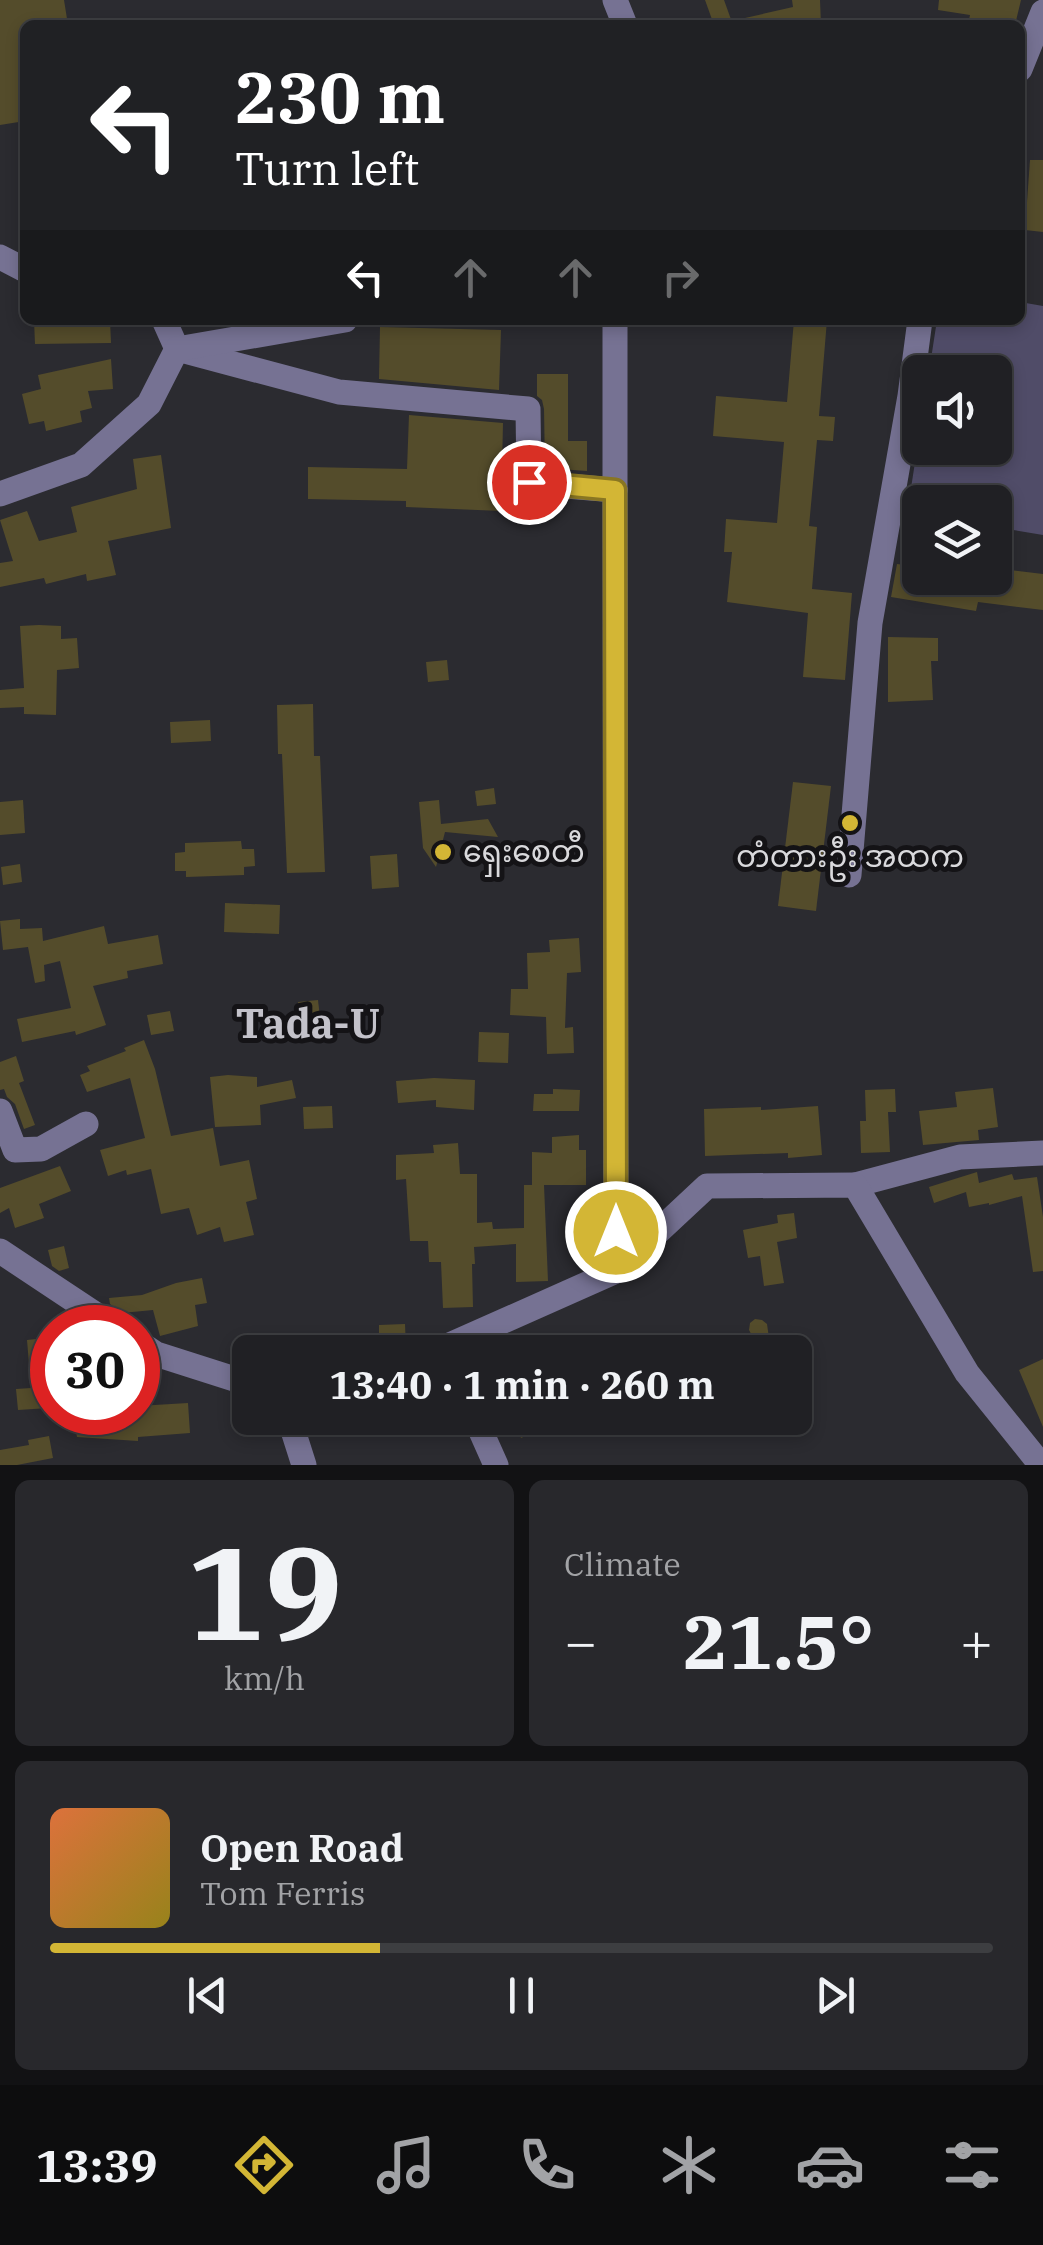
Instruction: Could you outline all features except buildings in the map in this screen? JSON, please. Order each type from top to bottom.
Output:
[{"type":"street","points":[[1025,57],[1043,12]]},
{"type":"street","points":[[166,325],[177,348],[339,392],[528,409],[529,482],[615,490]]},
{"type":"street","points":[[177,348],[316,325]]},
{"type":"street","points":[[615,325],[616,1271]]},
{"type":"street","points":[[850,875],[870,623],[919,325]]},
{"type":"street","points":[[0,494],[81,466],[149,404],[177,348]]},
{"type":"street","points":[[0,1112],[15,1150],[41,1148],[86,1124]]},
{"type":"street","points":[[477,1335],[616,1271],[707,1186],[855,1186],[960,1157],[1043,1153]]},
{"type":"street","points":[[855,1186],[967,1373],[1041,1465]]},
{"type":"street","points":[[0,1251],[81,1305]]},
{"type":"street","points":[[160,1355],[232,1378]]},
{"type":"street","points":[[295,1435],[304,1465]]},
{"type":"street","points":[[483,1435],[496,1465]]},
{"type":"shaded area","points":[[1025,303],[1043,306],[1043,535],[1012,530],[1012,485],[911,485],[915,465],[1012,465],[1012,355],[932,355],[936,325],[1025,325]]},
{"type":"place","name":"တံတားဦး အထက","points":[[850,823]]},
{"type":"place","name":"ရှေးစေတီ","points":[[443,852]]},
{"type":"district","name":"Tada-U","points":[[308,1024]]},
{"type":"route","points":[[529,482],[615,490],[616,1232]]}]
